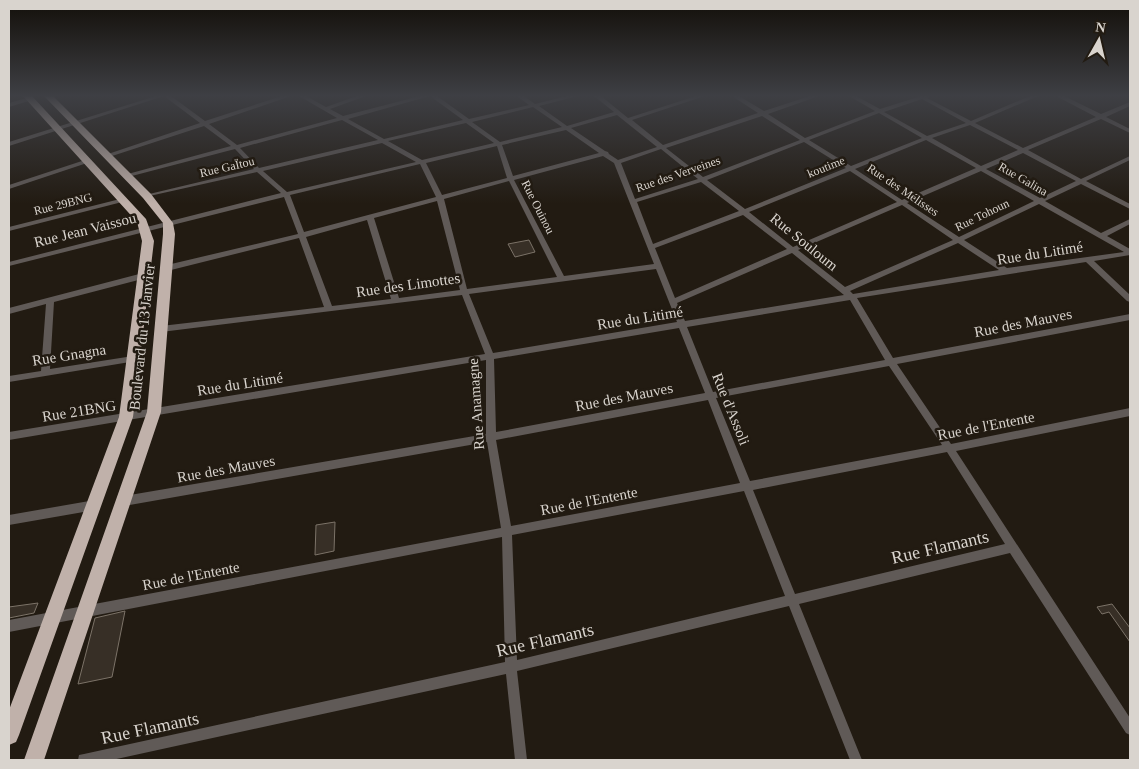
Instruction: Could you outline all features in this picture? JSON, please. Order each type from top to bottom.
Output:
[{"type":"highway","points":[[61,132],[124,200],[142,221],[145,228]]},
{"type":"highway","points":[[84,132],[147,196],[168,223]]},
{"type":"highway","name":"Boulevard du 13 Janvier","points":[[34,760],[87,611],[154,412],[170,234],[168,223]]},
{"type":"highway","name":"Boulevard du 13 Janvier","points":[[9,735],[126,417],[148,241],[145,228]]},
{"type":"street","points":[[9,144],[49,132]]},
{"type":"street","points":[[107,156],[180,132]]},
{"type":"street","points":[[215,132],[236,147],[259,171],[287,195],[329,309]]},
{"type":"street","points":[[126,176],[291,132]]},
{"type":"street","points":[[367,132],[422,163]]},
{"type":"street","name":"Rue GaÏtou","points":[[147,196],[259,171],[416,132]]},
{"type":"street","points":[[482,132],[499,144]]},
{"type":"street","name":"Rue Jean Vaissou","points":[[9,264],[145,228],[550,132]]},
{"type":"street","name":"Rue d'Assoli","points":[[572,132],[617,162],[856,760]]},
{"type":"street","name":"Rue Souloum","points":[[642,132],[852,297],[891,362],[949,448],[1130,729]]},
{"type":"street","points":[[617,162],[709,132]]},
{"type":"street","name":"Rue des Mélisses","points":[[793,132],[1006,271]]},
{"type":"street","name":"Rue des Verveines","points":[[634,201],[703,179],[827,132]]},
{"type":"street","name":"Rue Galina","points":[[916,132],[1130,252]]},
{"type":"street","name":"koutime","points":[[652,247],[745,212],[944,132]]},
{"type":"street","points":[[988,132],[1130,207]]},
{"type":"street","points":[[672,302],[1064,132]]},
{"type":"street","name":"Rue Ouinou","points":[[499,144],[510,178],[562,279]]},
{"type":"street","points":[[167,268],[302,235],[606,153]]},
{"type":"street","name":"Rue Tohoun","points":[[843,291],[936,251],[1080,180],[1130,158]]},
{"type":"street","points":[[9,187],[88,161]]},
{"type":"street","name":"Rue Anamagne","points":[[422,163],[440,198],[464,291],[490,356],[491,437],[506,532],[511,667],[521,760]]},
{"type":"street","name":"Rue 29BNG","points":[[9,228],[124,200]]},
{"type":"street","points":[[370,216],[396,301]]},
{"type":"street","points":[[1101,236],[1130,221]]},
{"type":"street","name":"Rue du Litimé","points":[[154,412],[1130,252]]},
{"type":"street","points":[[1088,259],[1130,300]]},
{"type":"street","name":"Rue des Limottes","points":[[161,329],[396,301],[659,266]]},
{"type":"street","points":[[9,311],[143,276]]},
{"type":"street","points":[[45,373],[50,300]]},
{"type":"street","name":"Rue des Mauves","points":[[124,501],[491,437],[710,394],[1130,317]]},
{"type":"street","name":"Rue Gnagna","points":[[9,379],[133,359]]},
{"type":"street","name":"Rue 21BNG","points":[[9,436],[154,412]]},
{"type":"street","name":"Rue de l'Entente","points":[[9,626],[1130,412]]},
{"type":"street","points":[[9,520],[95,505]]},
{"type":"street","name":"Rue Flamants","points":[[84,760],[511,667],[1013,547]]},
{"type":"building","points":[[529,240],[535,252],[515,257],[508,244]]},
{"type":"building","points":[[335,522],[334,551],[315,555],[316,525]]},
{"type":"building","points":[[38,603],[34,613],[9,618],[9,607]]},
{"type":"building","points":[[1112,604],[1130,628],[1130,642],[1109,612],[1102,614],[1097,607]]},
{"type":"building","points":[[125,611],[112,677],[78,684],[95,618]]}]
